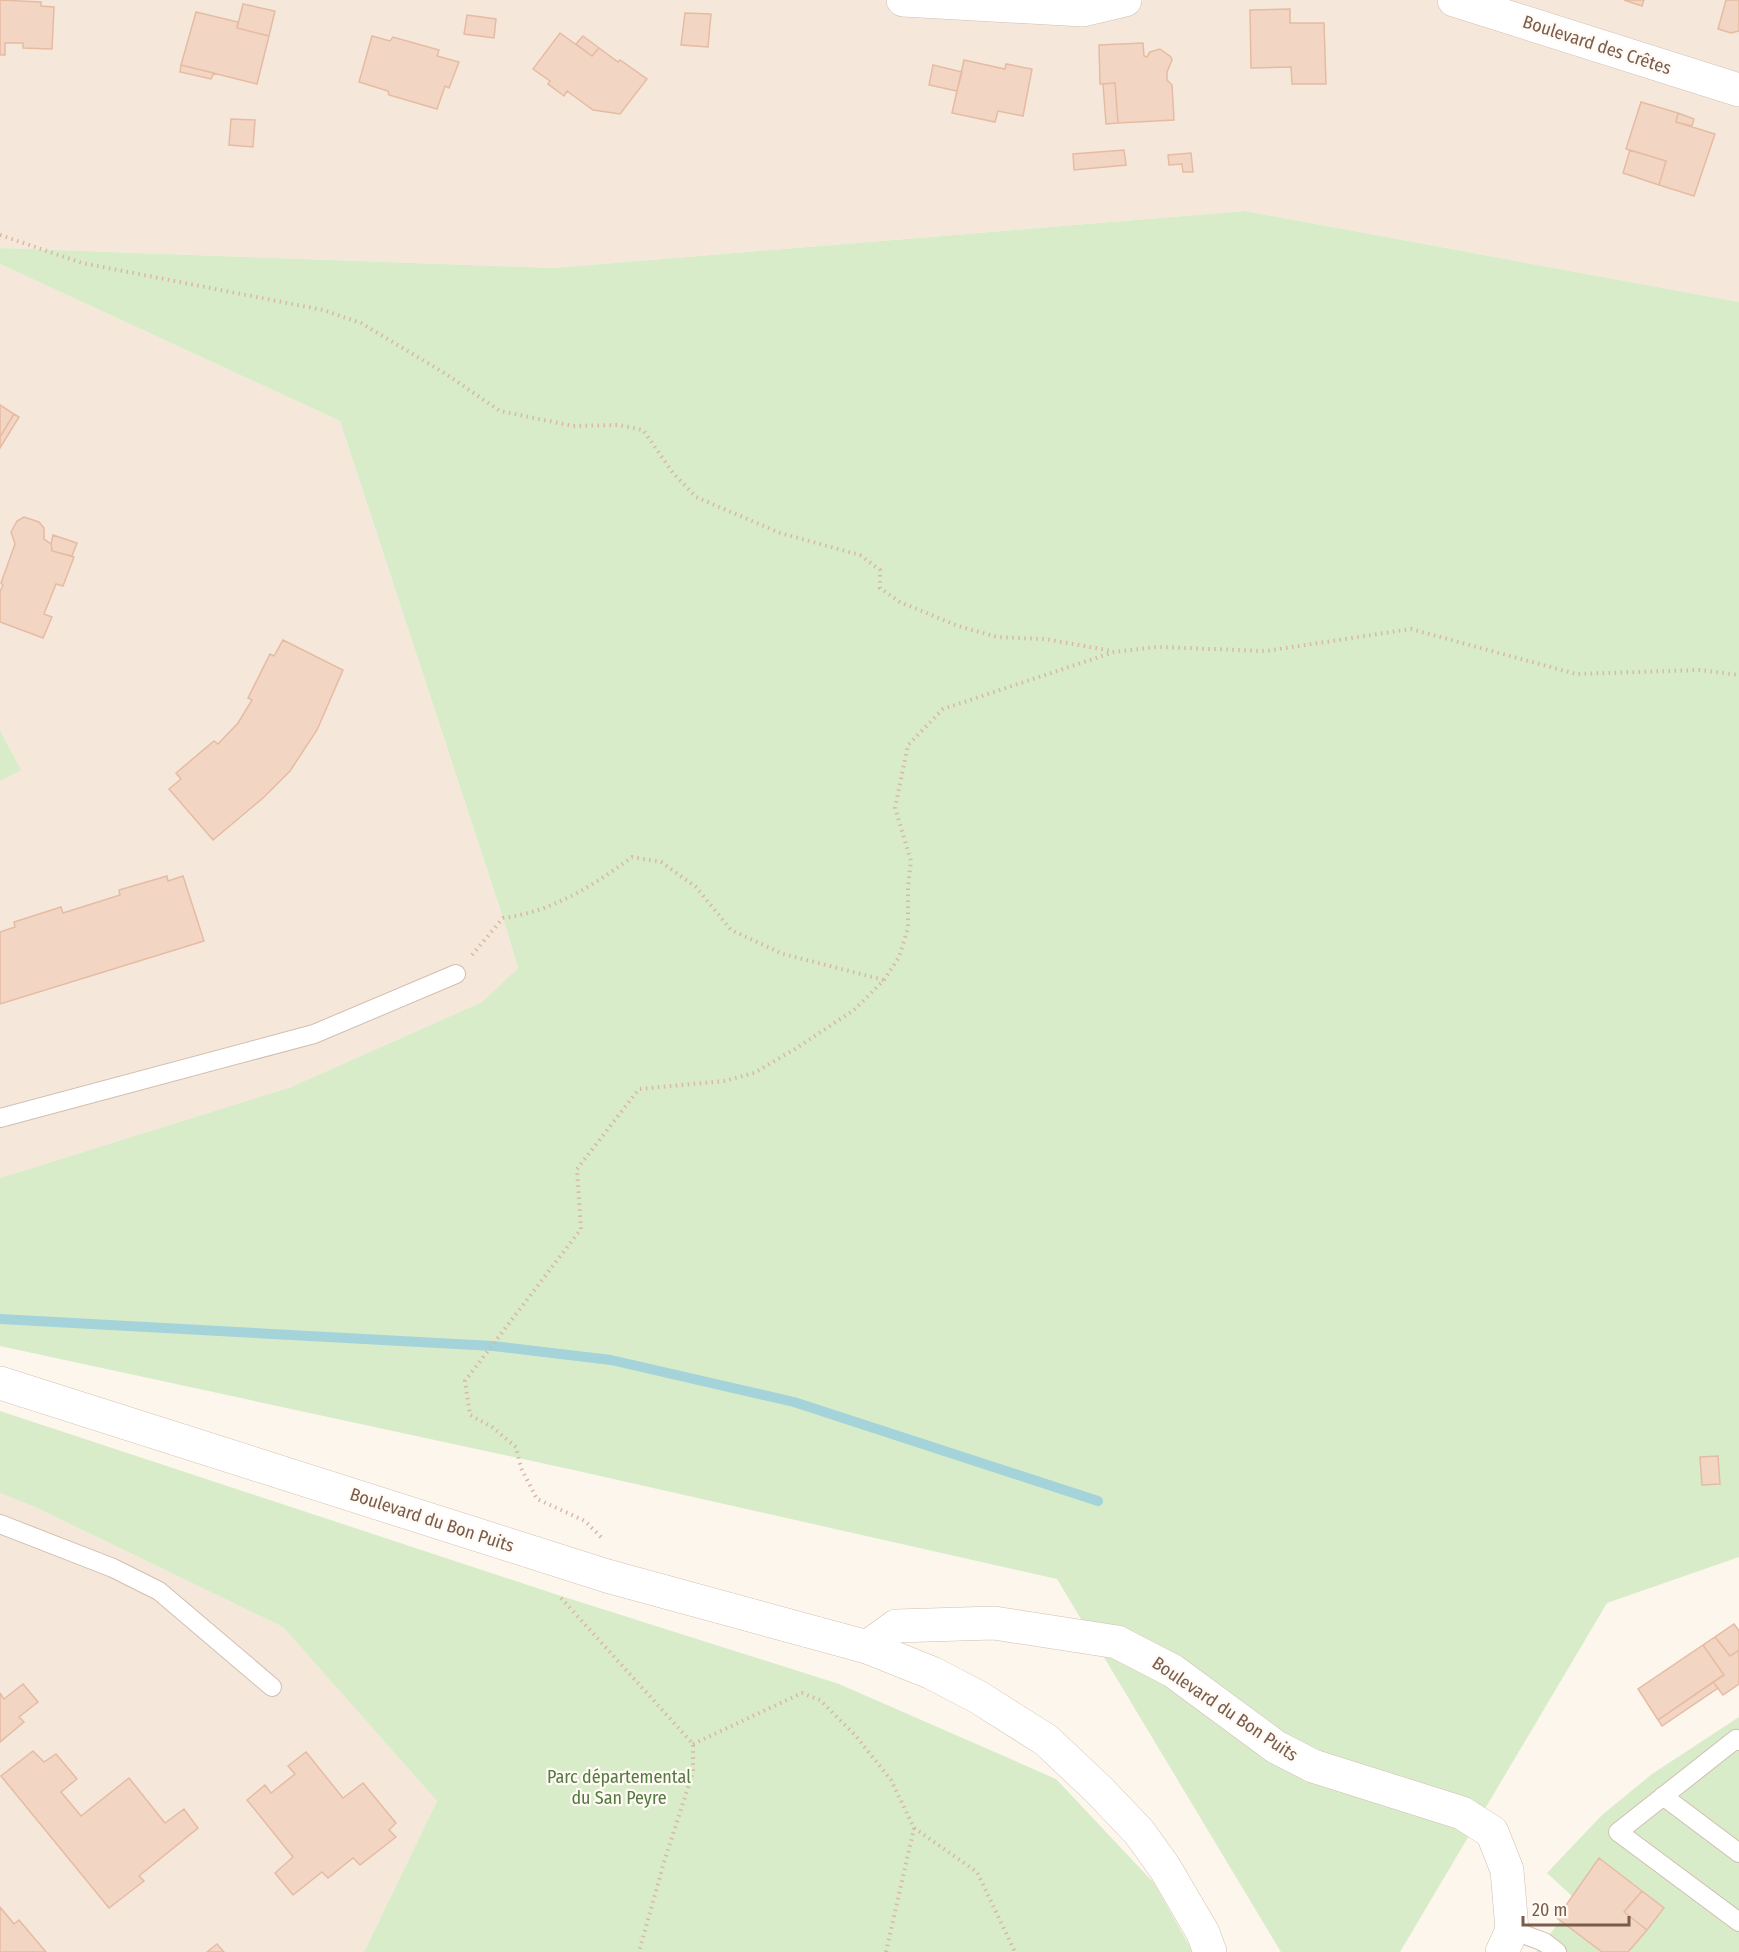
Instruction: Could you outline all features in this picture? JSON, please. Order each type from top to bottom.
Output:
[{"type":"main road","points":[[903,0],[1083,10],[1125,0]]},
{"type":"main road","name":"Boulevard des Crêtes","points":[[1454,0],[1739,90]]},
{"type":"main road","name":"Boulevard du Bon Puits","points":[[0,1383],[607,1576],[867,1647],[942,1677],[1046,1740],[1139,1832],[1165,1868],[1203,1933],[1210,1952]]},
{"type":"main road","name":"Boulevard du Bon Puits","points":[[867,1647],[896,1626],[994,1623],[1117,1642],[1173,1671],[1276,1747],[1313,1766],[1462,1813],[1492,1832],[1507,1869],[1507,1941]]},
{"type":"lane","points":[[0,1118],[314,1034],[456,974]]},
{"type":"lane","points":[[0,1524],[114,1568],[159,1591],[272,1687]]},
{"type":"lane","points":[[1739,1741],[1736,1739],[1618,1832],[1739,1922]]},
{"type":"lane","points":[[1663,1796],[1739,1853]]},
{"type":"lane","points":[[1507,1941],[1544,1942],[1557,1952]]},
{"type":"path","points":[[0,235],[82,262],[311,308],[361,323],[446,374],[500,411],[573,426],[619,424],[643,430],[673,473],[696,497],[780,533],[860,555],[880,570],[880,588],[900,602],[958,626],[998,637],[1045,639],[1114,652]]},
{"type":"path","points":[[639,1952],[663,1863],[693,1772],[693,1744],[558,1595],[607,1576],[611,1547],[585,1521],[537,1499],[521,1468],[516,1447],[492,1427],[470,1415],[465,1381],[581,1229],[577,1169],[639,1089],[723,1080],[754,1073],[854,1010],[884,980],[899,957],[908,928],[908,887],[911,861],[895,808],[908,745],[943,709],[1114,652],[1157,647],[1266,651],[1411,629],[1576,674],[1700,670],[1739,675]]},
{"type":"path","points":[[456,974],[503,918],[523,916],[559,902],[595,884],[632,858],[661,862],[687,880],[696,887],[731,930],[783,954],[884,980]]},
{"type":"path","points":[[693,1744],[802,1693],[820,1700],[855,1735],[891,1780],[914,1827],[977,1872],[1015,1952]]},
{"type":"path","points":[[886,1952],[914,1827]]},
{"type":"shaded area","points":[[0,0],[1739,0],[1739,302],[1245,211],[553,268],[0,248]]},
{"type":"shaded area","points":[[0,264],[340,421],[518,968],[482,1002],[291,1087],[0,1178]]},
{"type":"shaded area","points":[[0,1493],[35,1507],[283,1627],[437,1801],[364,1952],[0,1952]]},
{"type":"green space","points":[[1245,211],[1739,302],[1739,1557],[1607,1603],[1400,1952],[1281,1952],[1057,1579],[578,1471],[0,1346],[0,1178],[291,1087],[482,1002],[518,968],[340,421],[0,264],[0,248],[553,268]]},
{"type":"green space","points":[[0,731],[21,770],[0,781]]},
{"type":"green space","name":"Parc départemental du San Peyre","points":[[0,1411],[558,1595],[839,1684],[1056,1779],[1154,1883],[1193,1952],[364,1952],[437,1801],[283,1627],[35,1507],[0,1493]]},
{"type":"green space","points":[[1739,1717],[1739,1952],[1536,1952],[1560,1921],[1557,1918],[1572,1896],[1547,1873],[1602,1815],[1652,1774]]},
{"type":"building","points":[[0,0],[41,2],[41,6],[54,7],[52,49],[23,48],[23,43],[5,43],[5,55],[0,55]]},
{"type":"building","points":[[1624,0],[1644,0],[1642,6]]},
{"type":"building","points":[[1726,0],[1739,0],[1739,31],[1731,33],[1718,29]]},
{"type":"building","points":[[243,4],[275,11],[269,36],[237,28]]},
{"type":"building","points":[[1290,9],[1290,23],[1324,23],[1326,84],[1292,84],[1291,67],[1251,68],[1250,10]]},
{"type":"building","points":[[196,12],[238,22],[237,28],[269,36],[257,84],[181,65]]},
{"type":"building","points":[[685,13],[711,14],[708,47],[681,45]]},
{"type":"building","points":[[467,15],[496,19],[494,38],[464,34]]},
{"type":"building","points":[[560,33],[592,56],[599,48],[647,79],[620,114],[593,110],[567,91],[564,96],[548,84],[550,81],[533,69]]},
{"type":"building","points":[[372,36],[390,41],[393,37],[439,50],[437,56],[459,62],[449,88],[445,86],[437,109],[389,95],[388,91],[359,82]]},
{"type":"building","points":[[583,36],[599,48],[592,56],[576,44]]},
{"type":"building","points":[[1143,43],[1144,56],[1147,57],[1150,52],[1160,49],[1171,57],[1167,80],[1172,85],[1174,120],[1118,123],[1115,83],[1100,84],[1099,45]]},
{"type":"building","points":[[964,60],[1005,69],[1006,64],[1032,69],[1023,116],[998,111],[995,122],[952,113]]},
{"type":"building","points":[[181,65],[214,73],[211,79],[180,72]]},
{"type":"building","points":[[933,65],[962,72],[957,91],[929,85]]},
{"type":"building","points":[[1115,83],[1118,123],[1106,124],[1103,84]]},
{"type":"building","points":[[1641,102],[1678,113],[1676,122],[1715,134],[1694,196],[1659,185],[1666,161],[1626,149]]},
{"type":"building","points":[[1678,113],[1694,119],[1692,126],[1676,122]]},
{"type":"building","points":[[231,119],[255,120],[253,147],[229,145]]},
{"type":"building","points":[[1124,150],[1126,165],[1074,170],[1073,154]]},
{"type":"building","points":[[1630,150],[1666,161],[1659,185],[1623,173]]},
{"type":"building","points":[[1191,153],[1193,172],[1183,172],[1182,164],[1169,165],[1168,155]]},
{"type":"building","points":[[0,405],[14,414],[0,437]]},
{"type":"building","points":[[14,414],[19,417],[0,448],[0,437]]},
{"type":"building","points":[[24,517],[39,522],[44,528],[44,539],[51,544],[52,551],[74,557],[63,586],[56,584],[44,614],[52,617],[43,638],[0,622],[0,592],[3,585],[1,583],[15,544],[11,532],[17,521]]},
{"type":"building","points":[[53,535],[77,543],[72,556],[52,551]]},
{"type":"building","points":[[283,640],[343,670],[317,730],[290,771],[263,798],[213,840],[169,789],[181,779],[176,773],[214,741],[218,744],[238,723],[252,700],[248,698],[270,654],[274,656]]},
{"type":"building","points":[[167,876],[168,881],[183,876],[204,941],[0,1004],[0,932],[15,927],[14,922],[61,907],[63,913],[120,895],[119,890]]},
{"type":"building","points":[[1718,1456],[1720,1484],[1702,1485],[1700,1457]]},
{"type":"building","points":[[1734,1624],[1739,1631],[1739,1650],[1730,1656],[1715,1637]]},
{"type":"building","points":[[1715,1637],[1730,1656],[1739,1650],[1739,1684],[1723,1695],[1713,1682],[1724,1675],[1703,1645]]},
{"type":"building","points":[[1703,1645],[1724,1675],[1658,1720],[1638,1689]]},
{"type":"building","points":[[1713,1682],[1718,1688],[1662,1726],[1658,1720]]},
{"type":"building","points":[[23,1684],[38,1702],[19,1717],[24,1722],[0,1742],[0,1693],[4,1699]]},
{"type":"building","points":[[33,1751],[44,1762],[56,1754],[77,1779],[61,1792],[81,1816],[129,1778],[165,1823],[184,1809],[198,1828],[139,1876],[144,1881],[109,1908],[1,1776]]},
{"type":"building","points":[[306,1752],[343,1798],[363,1783],[396,1823],[389,1830],[396,1837],[360,1865],[353,1858],[328,1878],[322,1872],[293,1895],[275,1873],[293,1857],[247,1800],[265,1785],[271,1793],[295,1774],[288,1766]]},
{"type":"building","points":[[1599,1858],[1642,1891],[1624,1912],[1647,1930],[1628,1952],[1602,1952],[1557,1918]]},
{"type":"building","points":[[1642,1891],[1664,1908],[1647,1930],[1624,1912]]},
{"type":"building","points":[[0,1907],[14,1924],[19,1920],[46,1952],[0,1952]]},
{"type":"building","points":[[217,1944],[224,1952],[207,1952]]},
{"type":"waterway","points":[[0,1319],[493,1346],[611,1360],[794,1402],[1098,1501]]}]
